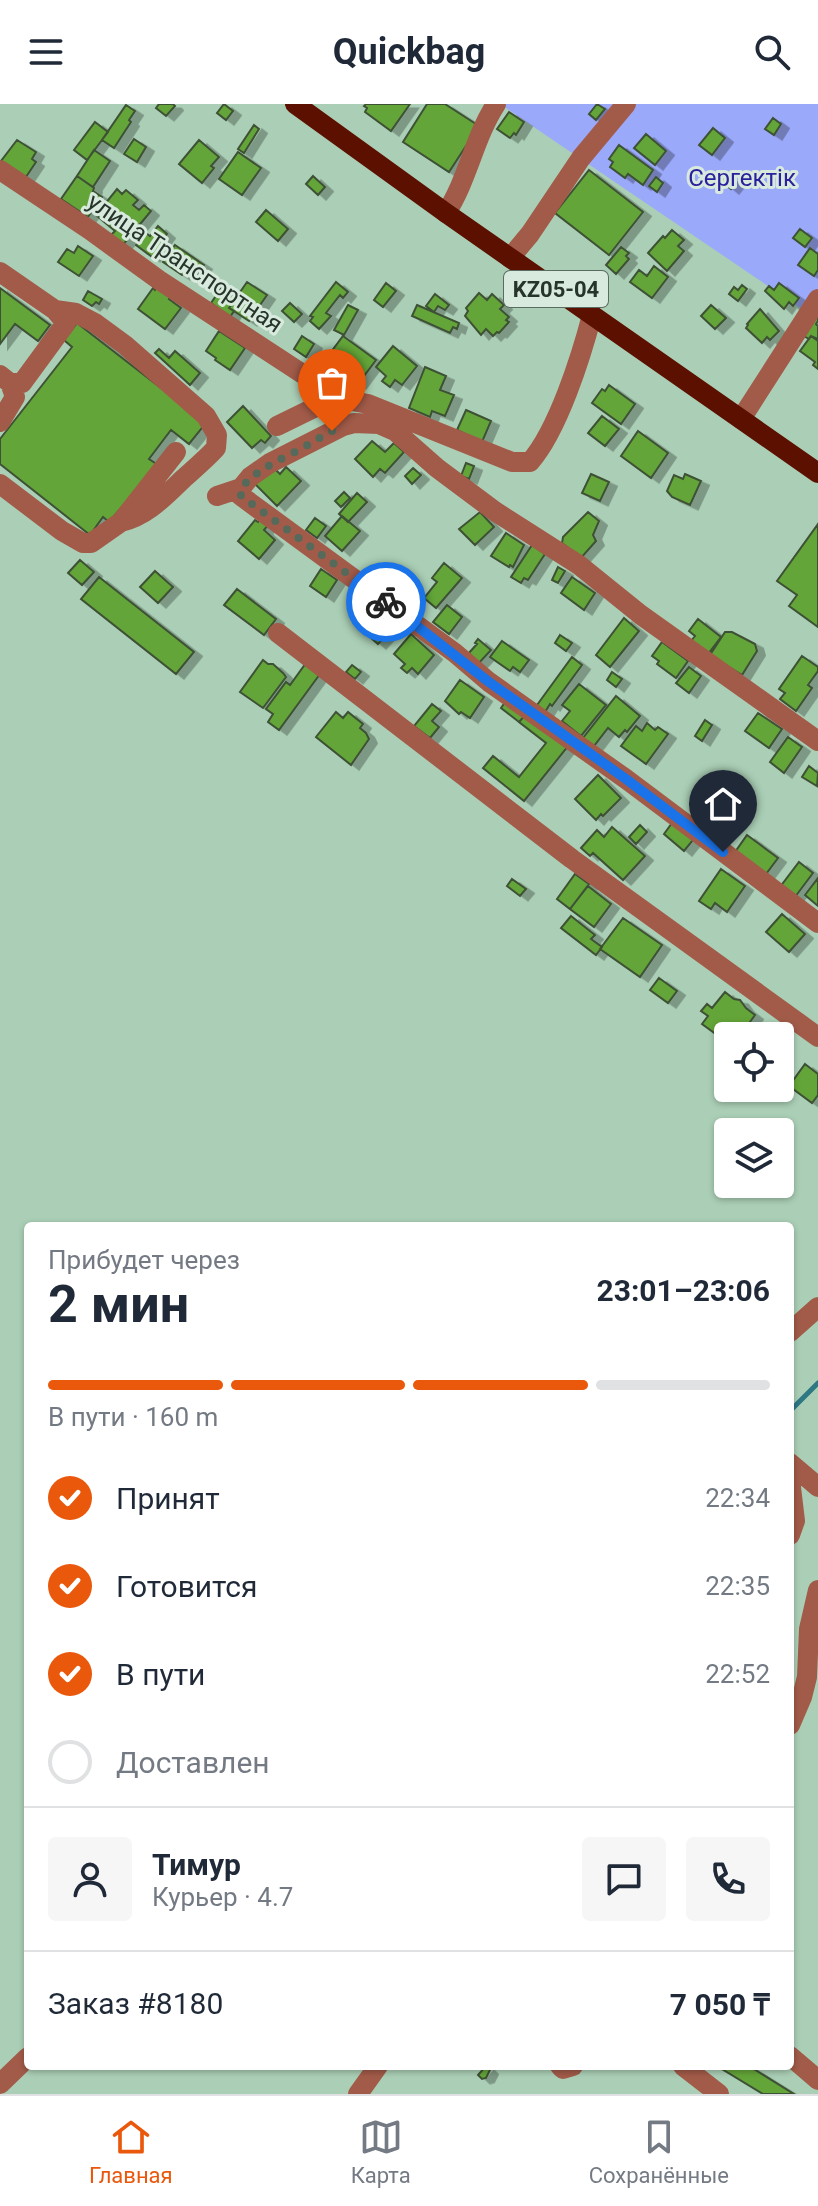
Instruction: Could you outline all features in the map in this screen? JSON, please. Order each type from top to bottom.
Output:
[{"type":"main road","name":"KZ05-04","points":[[295,104],[818,473]]},
{"type":"street","points":[[446,213],[458,194],[487,118],[496,104]]},
{"type":"street","points":[[510,258],[530,234],[581,158],[626,104]]},
{"type":"street","name":"улица Транспортная","points":[[0,170],[170,288],[341,399],[368,404],[512,462],[530,462],[540,451],[563,401],[592,315]]},
{"type":"street","points":[[0,272],[66,315],[95,323],[125,345],[206,416],[217,435],[216,448],[167,496],[145,513],[121,522],[91,543],[83,543],[62,531],[0,484]]},
{"type":"street","points":[[741,419],[818,299]]},
{"type":"street","points":[[0,422],[12,384],[66,315]]},
{"type":"street","points":[[277,426],[324,403],[341,399]]},
{"type":"street","points":[[217,496],[241,488],[250,477],[270,463],[343,426],[379,424],[395,431],[437,468],[496,512],[579,565],[641,615],[818,741]]},
{"type":"street","points":[[121,522],[176,452]]},
{"type":"street","points":[[241,488],[241,496],[818,923]]},
{"type":"street","points":[[278,633],[572,859],[818,1037]]},
{"type":"street","points":[[794,1328],[818,1307]]},
{"type":"street","points":[[794,1466],[818,1487]]},
{"type":"street","points":[[794,1716],[807,1677],[809,1629],[818,1590]]},
{"type":"street","points":[[794,2059],[818,2080]]},
{"type":"street","points":[[0,2084],[24,2061]]},
{"type":"street","points":[[358,2094],[375,2070]]},
{"type":"street","points":[[688,2070],[719,2094]]},
{"type":"green space","name":"Сергектік","points":[[500,104],[818,104],[818,320]]},
{"type":"building","points":[[159,104],[175,106],[166,116],[156,108]]},
{"type":"building","points":[[224,104],[233,111],[226,120],[217,113]]},
{"type":"building","points":[[366,104],[410,104],[391,131],[365,112]]},
{"type":"building","points":[[427,104],[445,104],[479,126],[449,172],[403,142]]},
{"type":"building","points":[[597,104],[605,109],[596,120],[589,114]]},
{"type":"building","points":[[126,105],[135,111],[114,148],[102,140]]},
{"type":"building","points":[[509,112],[524,122],[516,135],[514,133],[510,138],[497,129]]},
{"type":"building","points":[[773,118],[781,124],[774,135],[765,129]]},
{"type":"building","points":[[95,122],[108,132],[87,160],[74,150]]},
{"type":"building","points":[[254,125],[259,129],[244,153],[238,149]]},
{"type":"building","points":[[713,128],[725,138],[712,155],[699,145]]},
{"type":"building","points":[[646,134],[666,151],[655,165],[634,148]]},
{"type":"building","points":[[134,139],[146,147],[137,162],[124,154]]},
{"type":"building","points":[[17,140],[36,152],[32,159],[36,162],[26,177],[1,161]]},
{"type":"building","points":[[199,140],[219,157],[202,183],[179,164]]},
{"type":"building","points":[[619,145],[653,170],[643,185],[628,174],[625,178],[610,167],[613,162],[609,159]]},
{"type":"building","points":[[94,150],[110,161],[93,187],[77,176]]},
{"type":"building","points":[[238,152],[261,168],[242,195],[219,179]]},
{"type":"building","points":[[589,170],[643,212],[609,255],[555,213]]},
{"type":"building","points":[[723,173],[736,183],[731,189],[719,179]]},
{"type":"building","points":[[77,176],[102,197],[88,217],[61,199]]},
{"type":"building","points":[[313,176],[325,187],[318,195],[306,184]]},
{"type":"building","points":[[656,177],[663,183],[657,192],[649,186]]},
{"type":"building","points":[[117,189],[122,194],[126,190],[138,200],[133,205],[139,210],[144,205],[151,211],[122,246],[110,236],[115,231],[96,215]]},
{"type":"building","points":[[266,210],[288,229],[278,241],[256,222]]},
{"type":"building","points":[[158,226],[167,234],[152,257],[136,245],[146,233],[150,236]]},
{"type":"building","points":[[800,229],[812,238],[805,247],[793,238]]},
{"type":"building","points":[[672,230],[684,240],[678,246],[684,251],[667,271],[648,253]]},
{"type":"building","points":[[175,245],[204,265],[197,274],[188,268],[182,275],[163,262]]},
{"type":"building","points":[[78,246],[93,256],[79,276],[58,262],[67,249],[74,253]]},
{"type":"building","points":[[621,247],[629,253],[626,256],[629,259],[616,274],[606,265]]},
{"type":"building","points":[[810,248],[818,254],[818,270],[814,276],[798,265]]},
{"type":"building","points":[[654,266],[668,277],[652,298],[630,282],[639,270],[647,276]]},
{"type":"building","points":[[247,282],[267,295],[249,321],[229,308]]},
{"type":"building","points":[[336,282],[348,292],[343,298],[340,295],[326,313],[331,316],[319,329],[310,321],[313,317],[310,316]]},
{"type":"building","points":[[386,283],[396,291],[383,307],[374,300]]},
{"type":"building","points":[[779,283],[799,298],[793,306],[789,302],[784,309],[765,291],[769,286],[774,290]]},
{"type":"building","points":[[742,285],[747,289],[738,301],[729,294],[734,287],[738,290]]},
{"type":"building","points":[[158,286],[181,308],[165,329],[138,309],[153,288],[155,290]]},
{"type":"building","points":[[222,287],[236,298],[229,308],[234,311],[230,317],[211,303]]},
{"type":"building","points":[[0,288],[50,325],[38,341],[15,324],[0,344]]},
{"type":"building","points":[[88,291],[102,299],[99,304],[96,302],[92,306],[83,300]]},
{"type":"building","points":[[479,293],[487,300],[492,294],[504,305],[500,309],[509,317],[506,320],[509,322],[493,336],[486,329],[481,335],[465,316],[466,308]]},
{"type":"building","points":[[435,294],[449,305],[445,310],[438,306],[434,312],[426,306]]},
{"type":"building","points":[[290,303],[302,314],[294,322],[282,311]]},
{"type":"building","points":[[348,305],[358,310],[344,335],[334,330]]},
{"type":"building","points":[[417,305],[459,323],[457,329],[453,327],[450,333],[412,316]]},
{"type":"building","points":[[711,305],[726,318],[715,329],[701,316]]},
{"type":"building","points":[[760,309],[779,331],[762,343],[746,328]]},
{"type":"building","points":[[818,313],[818,339],[811,336],[809,339],[802,335]]},
{"type":"building","points":[[77,323],[206,423],[189,444],[171,430],[149,459],[158,465],[109,522],[103,517],[90,535],[0,464],[0,439],[72,347],[64,340]]},
{"type":"building","points":[[219,331],[245,348],[230,370],[206,351]]},
{"type":"building","points":[[302,336],[314,344],[306,357],[294,349]]},
{"type":"building","points":[[343,336],[376,360],[358,384],[325,360]]},
{"type":"building","points":[[811,336],[818,341],[818,369],[813,365],[815,362],[800,351]]},
{"type":"building","points":[[393,346],[417,366],[402,385],[395,380],[390,387],[382,381],[386,376],[376,367]]},
{"type":"building","points":[[159,349],[169,358],[175,351],[200,373],[190,385],[155,353]]},
{"type":"building","points":[[425,367],[446,376],[440,390],[454,395],[445,416],[432,411],[430,417],[409,408]]},
{"type":"building","points":[[609,385],[635,404],[621,424],[592,403]]},
{"type":"building","points":[[243,406],[271,436],[265,443],[261,440],[252,448],[227,422]]},
{"type":"building","points":[[466,410],[491,421],[482,442],[457,430]]},
{"type":"building","points":[[602,416],[619,429],[605,446],[588,433]]},
{"type":"building","points":[[638,431],[668,453],[651,478],[621,456]]},
{"type":"building","points":[[372,441],[385,452],[394,443],[404,452],[385,473],[380,469],[373,477],[355,459]]},
{"type":"building","points":[[466,463],[474,466],[469,479],[461,476]]},
{"type":"building","points":[[286,467],[301,481],[277,506],[254,483],[275,469],[280,474]]},
{"type":"building","points":[[413,468],[421,475],[412,484],[405,476]]},
{"type":"building","points":[[591,474],[609,482],[600,501],[582,493]]},
{"type":"building","points":[[685,474],[701,481],[690,505],[672,497],[667,491],[674,475],[683,479]]},
{"type":"building","points":[[344,492],[350,498],[341,507],[335,501]]},
{"type":"building","points":[[357,493],[367,502],[348,522],[339,514]]},
{"type":"building","points":[[480,512],[494,527],[475,545],[459,529]]},
{"type":"building","points":[[588,512],[599,521],[593,535],[596,541],[581,558],[562,543],[563,537]]},
{"type":"building","points":[[342,516],[360,531],[342,551],[325,536]]},
{"type":"building","points":[[261,518],[269,524],[264,530],[275,540],[259,559],[238,541],[255,520],[258,522]]},
{"type":"building","points":[[315,518],[326,526],[317,538],[306,530]]},
{"type":"building","points":[[818,524],[818,627],[789,606],[797,595],[777,581]]},
{"type":"building","points":[[506,533],[524,545],[513,567],[491,556]]},
{"type":"building","points":[[532,545],[545,554],[528,580],[524,578],[521,583],[511,577]]},
{"type":"building","points":[[80,560],[94,572],[82,585],[68,573]]},
{"type":"building","points":[[444,563],[462,578],[436,608],[424,598],[437,582],[432,578]]},
{"type":"building","points":[[558,567],[565,571],[558,583],[552,580]]},
{"type":"building","points":[[321,569],[337,580],[326,597],[310,586]]},
{"type":"building","points":[[155,571],[173,587],[158,603],[140,587]]},
{"type":"building","points":[[99,577],[194,652],[176,674],[81,599]]},
{"type":"building","points":[[572,577],[595,593],[584,610],[561,593]]},
{"type":"building","points":[[237,589],[276,619],[264,635],[224,605]]},
{"type":"building","points":[[376,600],[382,606],[373,615],[376,617],[380,612],[392,629],[378,644],[354,623]]},
{"type":"building","points":[[447,605],[462,617],[449,634],[433,622]]},
{"type":"building","points":[[624,618],[639,631],[610,667],[596,655]]},
{"type":"building","points":[[698,619],[721,637],[708,654],[691,641],[695,636],[689,631]]},
{"type":"building","points":[[725,632],[732,632],[755,644],[757,651],[742,675],[710,655]]},
{"type":"building","points":[[411,634],[434,655],[418,674],[412,668],[407,673],[401,668],[405,664],[394,654]]},
{"type":"building","points":[[560,635],[572,643],[566,651],[555,643]]},
{"type":"building","points":[[478,639],[491,650],[479,663],[468,654]]},
{"type":"building","points":[[502,641],[529,660],[520,672],[513,667],[510,671],[490,657]]},
{"type":"building","points":[[662,642],[688,661],[676,678],[657,664],[659,661],[652,656]]},
{"type":"building","points":[[802,656],[818,667],[818,671],[808,685],[812,688],[796,711],[780,699],[785,693],[779,689]]},
{"type":"building","points":[[572,657],[582,665],[545,712],[537,705]]},
{"type":"building","points":[[263,660],[273,664],[286,677],[263,708],[240,692]]},
{"type":"building","points":[[306,663],[320,674],[279,730],[268,722],[273,714],[266,709],[286,682],[290,685]]},
{"type":"building","points":[[352,665],[361,672],[355,679],[346,672]]},
{"type":"building","points":[[689,667],[701,676],[689,693],[676,683]]},
{"type":"building","points":[[612,672],[622,679],[616,687],[607,680]]},
{"type":"building","points":[[460,680],[484,697],[470,718],[461,712],[459,714],[445,701]]},
{"type":"building","points":[[579,684],[606,705],[581,736],[562,721],[570,711],[562,705]]},
{"type":"building","points":[[616,696],[640,716],[619,737],[608,728],[594,746],[583,738]]},
{"type":"building","points":[[508,698],[528,712],[519,722],[501,708]]},
{"type":"building","points":[[432,704],[441,711],[432,721],[439,727],[430,738],[414,726]]},
{"type":"building","points":[[336,712],[343,718],[348,712],[363,724],[360,728],[369,739],[351,765],[316,737]]},
{"type":"building","points":[[528,712],[569,745],[524,801],[483,768],[493,756],[519,777],[546,743],[519,722]]},
{"type":"building","points":[[758,713],[782,729],[769,748],[745,731]]},
{"type":"building","points":[[705,720],[712,725],[702,741],[695,736]]},
{"type":"building","points":[[647,723],[655,730],[658,727],[668,734],[646,764],[621,746],[636,726],[642,731]]},
{"type":"building","points":[[788,737],[802,747],[784,773],[770,762]]},
{"type":"building","points":[[809,766],[818,773],[817,786],[802,777]]},
{"type":"building","points":[[598,775],[621,798],[596,820],[575,799]]},
{"type":"building","points":[[712,782],[726,792],[713,810],[699,801]]},
{"type":"building","points":[[672,823],[693,840],[684,851],[664,834]]},
{"type":"building","points":[[640,825],[647,832],[636,844],[629,837]]},
{"type":"building","points":[[612,827],[645,856],[623,880],[593,853],[590,856],[581,848],[597,830],[604,837]]},
{"type":"building","points":[[747,835],[778,858],[766,874],[735,852]]},
{"type":"building","points":[[799,862],[813,873],[795,897],[780,887]]},
{"type":"building","points":[[721,869],[745,886],[727,912],[715,903],[711,909],[699,901]]},
{"type":"building","points":[[575,874],[589,884],[570,909],[557,899]]},
{"type":"building","points":[[818,878],[818,906],[805,895]]},
{"type":"building","points":[[512,879],[526,889],[520,896],[507,886]]},
{"type":"building","points":[[588,886],[611,904],[594,927],[570,909]]},
{"type":"building","points":[[782,914],[805,934],[789,952],[766,932]]},
{"type":"building","points":[[571,916],[595,935],[591,939],[602,947],[596,955],[561,928]]},
{"type":"building","points":[[623,918],[662,945],[640,977],[600,949]]},
{"type":"building","points":[[659,978],[677,991],[668,1003],[650,990]]},
{"type":"building","points":[[725,992],[740,1000],[755,1015],[750,1022],[714,1022],[714,1033],[702,1024],[708,1016],[701,1011],[707,1004],[712,1008]]},
{"type":"building","points":[[805,1064],[818,1074],[818,1095],[812,1103],[794,1090],[794,1079]]},
{"type":"building","points":[[482,2070],[490,2070],[486,2078],[478,2075]]},
{"type":"building","points":[[724,2070],[755,2070],[794,2094],[763,2094]]},
{"type":"waterway","points":[[794,1407],[818,1383]]},
{"type":"way so far","points":[[332,431],[270,463],[250,477],[241,488],[241,496],[386,602]]},
{"type":"route","points":[[386,602],[489,682],[723,852]]}]
